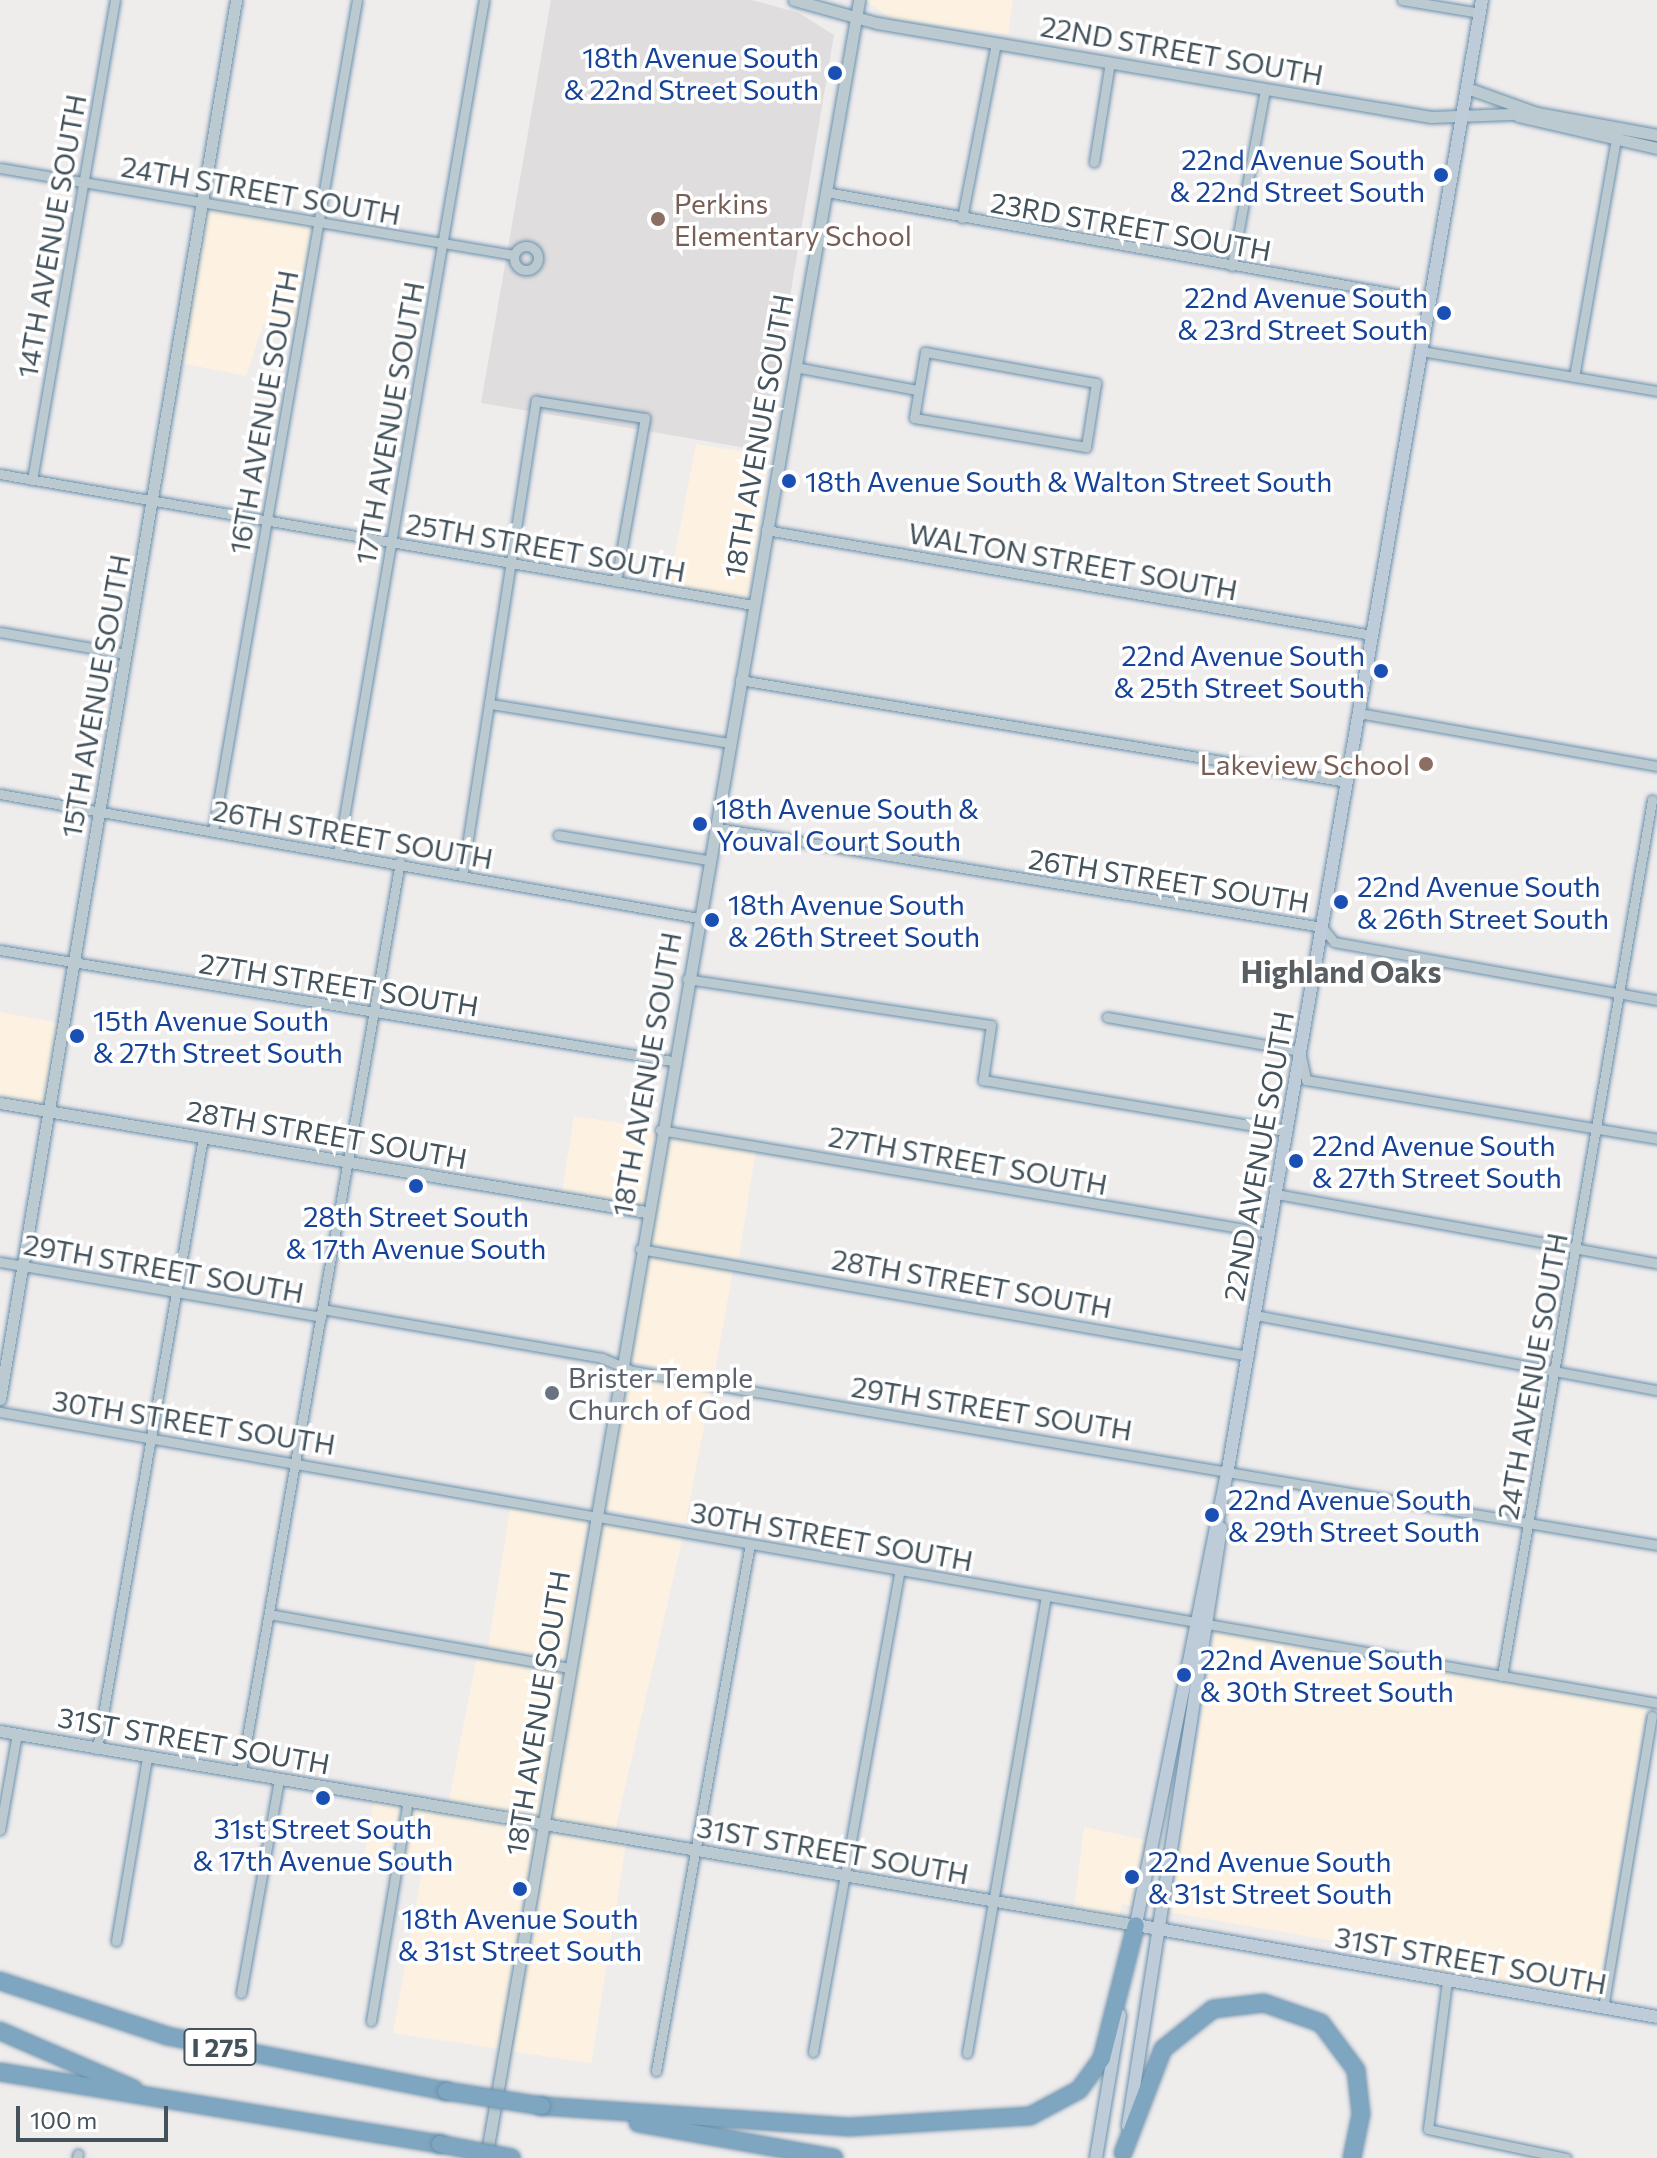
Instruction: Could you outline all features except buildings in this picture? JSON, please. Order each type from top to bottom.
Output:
[{"type":"highway","points":[[542,2106],[849,2127],[1030,2116],[1079,2090],[1102,2058],[1136,1925]]},
{"type":"highway","name":"I 275","points":[[0,1981],[167,2036],[446,2091],[834,2158]]},
{"type":"highway","points":[[1123,2156],[1163,2049],[1213,2009],[1264,2003],[1321,2023],[1356,2070],[1361,2114],[1352,2158]]},
{"type":"highway","points":[[0,2031],[158,2100]]},
{"type":"highway","name":"I 275","points":[[0,2072],[512,2158]]},
{"type":"main road","name":"22ND AVENUE SOUTH","points":[[1096,2158],[1193,1622],[1228,1469],[1481,6]]},
{"type":"main road","name":"22ND AVENUE SOUTH","points":[[1123,2156],[1210,1625],[1228,1469]]},
{"type":"main road","name":"31ST STREET SOUTH","points":[[1136,1925],[1657,2017]]},
{"type":"street","name":"14TH AVENUE SOUTH","points":[[32,480],[115,0]]},
{"type":"street","name":"15TH AVENUE SOUTH","points":[[0,1399],[236,0]]},
{"type":"street","name":"16TH AVENUE SOUTH","points":[[213,831],[357,0]]},
{"type":"street","name":"17TH AVENUE SOUTH","points":[[338,853],[484,0]]},
{"type":"street","name":"22ND STREET SOUTH","points":[[794,0],[856,16],[996,43],[1265,89],[1462,116],[1537,113],[1657,148]]},
{"type":"street","name":"18TH AVENUE SOUTH","points":[[486,2158],[619,1363],[859,0]]},
{"type":"street","points":[[1402,0],[1481,6]]},
{"type":"street","points":[[962,218],[996,43]]},
{"type":"street","points":[[1094,162],[1110,62]]},
{"type":"street","points":[[1467,88],[1537,113]]},
{"type":"street","points":[[1232,266],[1265,89]]},
{"type":"street","name":"22ND STREET SOUTH","points":[[1517,115],[1617,134],[1657,135]]},
{"type":"street","points":[[1574,377],[1617,134]]},
{"type":"street","name":"24TH STREET SOUTH","points":[[0,168],[514,255]]},
{"type":"street","name":"23RD STREET SOUTH","points":[[826,192],[1430,300]]},
{"type":"street","points":[[1421,351],[1657,391]]},
{"type":"street","points":[[925,352],[1096,383],[1086,447],[914,418],[917,390],[925,352]]},
{"type":"street","points":[[795,367],[917,390]]},
{"type":"street","points":[[463,871],[491,704],[532,406],[541,399],[645,418],[616,581]]},
{"type":"street","name":"25TH STREET SOUTH","points":[[0,474],[753,605]]},
{"type":"street","name":"WALTON STREET SOUTH","points":[[766,530],[1372,635]]},
{"type":"street","points":[[0,632],[126,654]]},
{"type":"street","points":[[740,680],[1347,782]]},
{"type":"street","points":[[491,704],[729,743]]},
{"type":"street","points":[[1359,713],[1657,766]]},
{"type":"street","name":"26TH STREET SOUTH","points":[[0,794],[338,853],[463,871],[698,918]]},
{"type":"street","name":"24TH AVENUE SOUTH","points":[[1502,1676],[1652,800]]},
{"type":"street","name":"26TH STREET SOUTH","points":[[713,827],[1322,927],[1334,942],[1657,1000]]},
{"type":"street","points":[[558,835],[708,860]]},
{"type":"street","points":[[241,1772],[400,862]]},
{"type":"street","name":"27TH STREET SOUTH","points":[[0,950],[672,1061]]},
{"type":"street","points":[[687,979],[991,1025],[983,1080],[1286,1131]]},
{"type":"street","points":[[1107,1017],[1300,1051],[1306,1080],[1657,1139]]},
{"type":"street","name":"28TH STREET SOUTH","points":[[0,1103],[646,1212]]},
{"type":"street","name":"27TH STREET SOUTH","points":[[660,1130],[1269,1233]]},
{"type":"street","points":[[97,1749],[203,1137]]},
{"type":"street","points":[[1276,1194],[1657,1263]]},
{"type":"street","name":"28TH STREET SOUTH","points":[[640,1249],[1248,1356]]},
{"type":"street","name":"29TH STREET SOUTH","points":[[0,1262],[619,1363],[1657,1545]]},
{"type":"street","points":[[1255,1315],[1657,1390]]},
{"type":"street","name":"30TH STREET SOUTH","points":[[0,1412],[595,1511],[750,1544],[1657,1703]]},
{"type":"street","points":[[656,2071],[692,1849],[702,1833],[750,1544]]},
{"type":"street","points":[[813,2052],[900,1570]]},
{"type":"street","points":[[967,2053],[990,1902],[1046,1596]]},
{"type":"street","points":[[269,1614],[569,1668]]},
{"type":"street","points":[[1603,2008],[1652,1716]]},
{"type":"street","name":"31ST STREET SOUTH","points":[[0,1731],[1136,1925]]},
{"type":"street","points":[[0,1830],[17,1734]]},
{"type":"street","points":[[116,1941],[147,1757]]},
{"type":"street","points":[[241,1993],[279,1779]]},
{"type":"street","points":[[371,2021],[408,1801]]},
{"type":"street","points":[[1447,1981],[1428,2129],[1566,2158]]},
{"type":"shaded area","name":"Perkins Elementary School","points":[[551,0],[752,0],[799,13],[834,35],[764,451],[481,403]]},
{"type":"shaded area","points":[[865,0],[1013,0],[1008,34],[892,19]]},
{"type":"shaded area","points":[[207,209],[312,226],[294,327],[264,322],[246,376],[181,363]]},
{"type":"shaded area","points":[[771,440],[748,599],[669,585],[696,444],[763,455]]},
{"type":"shaded area","points":[[0,1012],[58,1023],[44,1106],[0,1098]]},
{"type":"shaded area","points":[[574,1116],[655,1129],[643,1205],[562,1192]]},
{"type":"shaded area","points":[[665,1136],[756,1150],[739,1259],[648,1245]]},
{"type":"shaded area","points":[[647,1256],[733,1271],[714,1376],[628,1361]]},
{"type":"shaded area","points":[[625,1372],[711,1389],[685,1524],[599,1507]]},
{"type":"shaded area","points":[[511,1503],[589,1515],[566,1661],[488,1648]]},
{"type":"shaded area","points":[[600,1518],[683,1537],[614,1835],[531,1816]]},
{"type":"shaded area","points":[[1215,1631],[1655,1708],[1646,1710],[1598,1999],[1418,1970],[1419,1956],[1169,1912]]},
{"type":"shaded area","points":[[477,1656],[562,1673],[534,1819],[449,1802]]},
{"type":"shaded area","points":[[374,1800],[401,1805],[390,1866],[363,1861]]},
{"type":"shaded area","points":[[413,1807],[537,1829],[499,2049],[393,2033],[422,1871],[403,1868]]},
{"type":"shaded area","points":[[1084,1827],[1146,1840],[1133,1906],[1122,1904],[1119,1917],[1074,1910]]},
{"type":"shaded area","points":[[548,1831],[626,1843],[591,2064],[513,2051]]},
{"type":"place","name":"18th Avenue South & 22nd Street South","points":[[835,73]]},
{"type":"place","name":"22nd Avenue South & 22nd Street South","points":[[1441,175]]},
{"type":"place","name":"Perkins Elementary School","points":[[658,219]]},
{"type":"place","name":"22nd Avenue South & 23rd Street South","points":[[1444,313]]},
{"type":"place","name":"18th Avenue South & Walton Street South","points":[[789,481]]},
{"type":"place","name":"22nd Avenue South & 25th Street South","points":[[1381,671]]},
{"type":"place","name":"Lakeview School","points":[[1426,764]]},
{"type":"place","name":"18th Avenue South & Youval Court South","points":[[700,824]]},
{"type":"place","name":"22nd Avenue South & 26th Street South","points":[[1341,902]]},
{"type":"place","name":"18th Avenue South & 26th Street South","points":[[712,920]]},
{"type":"place","name":"15th Avenue South & 27th Street South","points":[[77,1036]]},
{"type":"place","name":"22nd Avenue South & 27th Street South","points":[[1296,1161]]},
{"type":"place","name":"28th Street South & 17th Avenue South","points":[[416,1186]]},
{"type":"place","name":"Brister Temple Church of God","points":[[552,1393]]},
{"type":"place","name":"22nd Avenue South & 29th Street South","points":[[1212,1515]]},
{"type":"place","name":"22nd Avenue South & 30th Street South","points":[[1184,1675]]},
{"type":"place","name":"31st Street South & 17th Avenue South","points":[[323,1798]]},
{"type":"place","name":"22nd Avenue South & 31st Street South","points":[[1132,1877]]},
{"type":"place","name":"18th Avenue South & 31st Street South","points":[[520,1889]]},
{"type":"district","name":"Highland Oaks","points":[[1341,971]]}]
